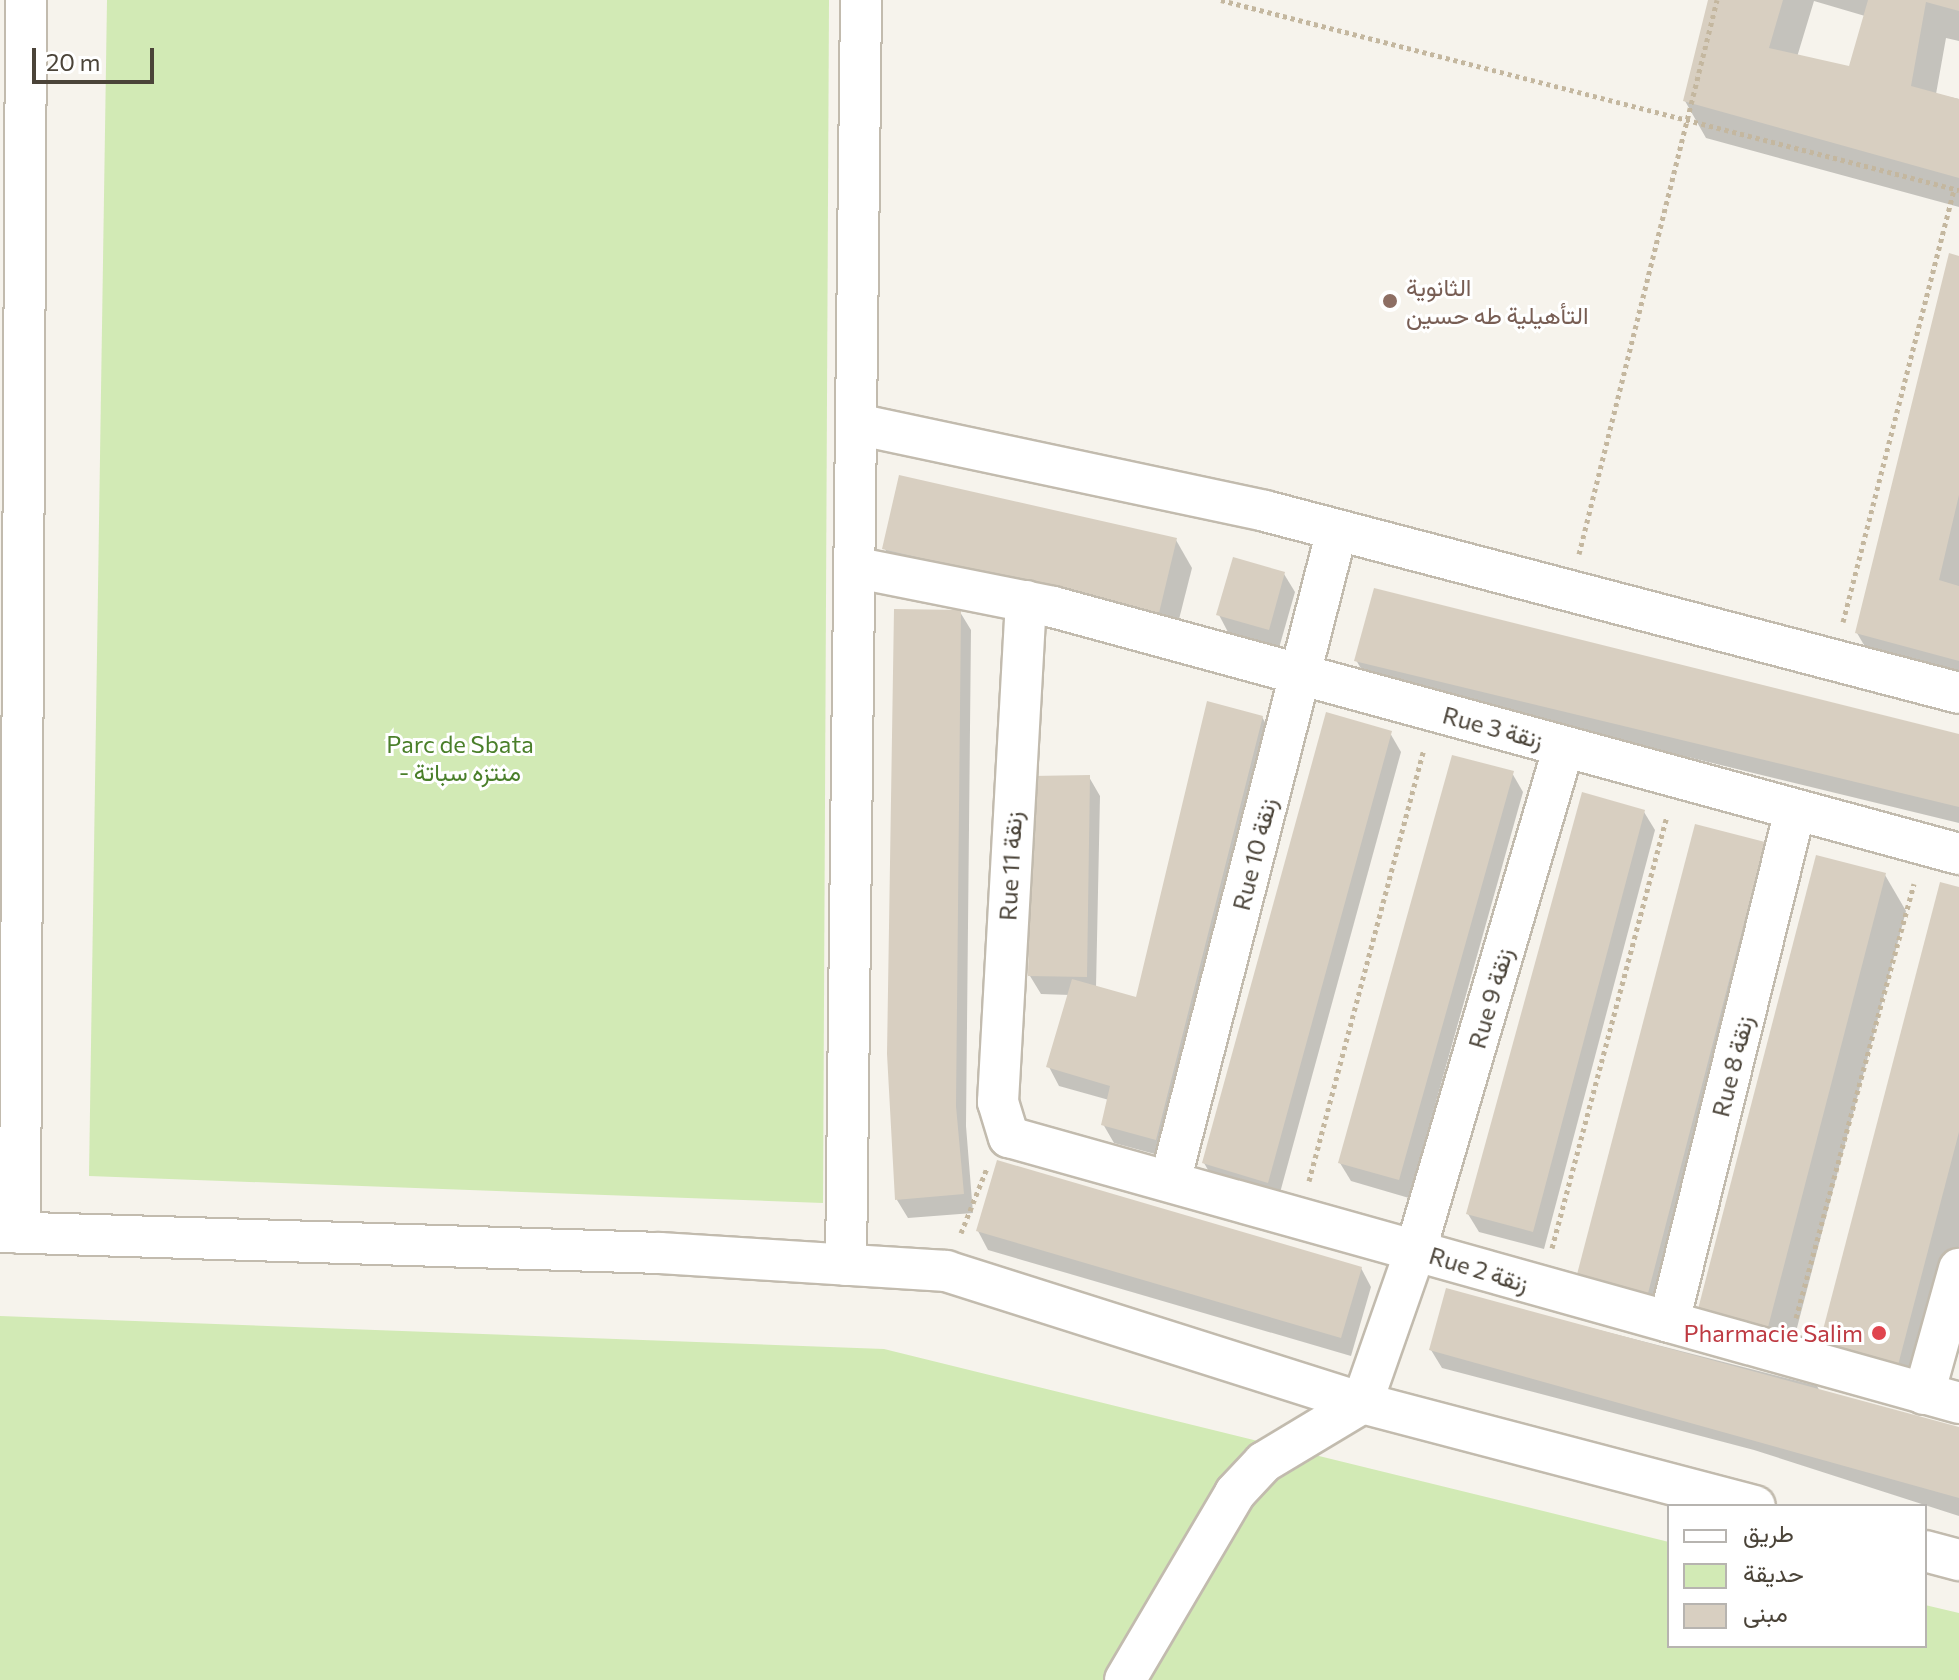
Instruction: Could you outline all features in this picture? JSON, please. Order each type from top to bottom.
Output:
[{"type":"street","points":[[26,0],[10,1232],[946,1271],[1362,1403],[1747,1504]]},
{"type":"street","points":[[846,1265],[861,425],[861,0]]},
{"type":"street","points":[[861,425],[1337,530],[1959,693]]},
{"type":"street","name":"Rue 10 زنقة","points":[[1171,1178],[1337,530]]},
{"type":"street","name":"Rue 3 زنقة","points":[[858,568],[1026,601],[1942,849]]},
{"type":"street","name":"Rue 11 زنقة","points":[[1002,1130],[1026,601]]},
{"type":"street","name":"Rue 9 زنقة","points":[[1362,1403],[1416,1249],[1564,746]]},
{"type":"street","name":"Rue 8 زنقة","points":[[1669,1322],[1795,810]]},
{"type":"street","name":"Rue 2 زنقة","points":[[1002,1130],[1016,1141],[1171,1178],[1299,1218],[1942,1399]]},
{"type":"street","points":[[1942,1399],[1959,1269]]},
{"type":"street","points":[[1125,1680],[1235,1493],[1264,1462],[1362,1403]]},
{"type":"street","points":[[1927,1552],[1959,1560]]},
{"type":"path","points":[[1221,0],[1957,190],[1834,660]]},
{"type":"path","points":[[1570,591],[1717,0]]},
{"type":"path","points":[[1299,1218],[1435,711]]},
{"type":"path","points":[[1541,1287],[1678,777]]},
{"type":"path","points":[[1786,1355],[1942,849]]},
{"type":"path","points":[[946,1271],[1002,1130]]},
{"type":"green space","name":"Parc de Sbata - منتزه سباتة","points":[[107,0],[829,0],[823,1203],[89,1176]]},
{"type":"green space","points":[[0,1316],[884,1349],[1667,1542],[1667,1648],[1927,1648],[1927,1605],[1959,1613],[1959,1680],[0,1680]]},
{"type":"building","points":[[1708,0],[1783,0],[1769,48],[1849,66],[1868,0],[1959,0],[1959,11],[1926,2],[1911,86],[1959,99],[1959,178],[1683,101]]},
{"type":"building","points":[[1949,253],[1959,256],[1959,495],[1939,580],[1959,586],[1959,661],[1855,633]]},
{"type":"building","points":[[899,475],[1177,538],[1159,613],[882,549]]},
{"type":"building","points":[[1233,557],[1285,572],[1269,630],[1216,615]]},
{"type":"building","points":[[1374,588],[1959,734],[1959,807],[1354,661]]},
{"type":"building","points":[[894,609],[961,610],[956,1106],[964,1194],[895,1200],[887,1054]]},
{"type":"building","points":[[1207,701],[1263,716],[1156,1140],[1101,1125],[1110,1086],[1046,1067],[1072,979],[1136,997]]},
{"type":"building","points":[[1326,712],[1392,731],[1268,1183],[1202,1163]]},
{"type":"building","points":[[1452,755],[1514,771],[1399,1180],[1338,1163]]},
{"type":"building","points":[[1090,775],[1087,977],[1028,976],[1032,776]]},
{"type":"building","points":[[1582,792],[1645,810],[1533,1232],[1466,1214]]},
{"type":"building","points":[[1695,824],[1765,842],[1646,1301],[1575,1282]]},
{"type":"building","points":[[1816,855],[1886,873],[1767,1331],[1697,1313]]},
{"type":"building","points":[[1940,882],[1959,887],[1959,1132],[1897,1369],[1818,1349]]},
{"type":"building","points":[[997,1160],[1362,1267],[1341,1338],[976,1231]]},
{"type":"building","points":[[1446,1288],[1959,1427],[1959,1498],[1429,1350]]},
{"type":"place","name":"الثانوية التأهيلية طه حسين","points":[[1390,301]]},
{"type":"place","name":"Pharmacie Salim","points":[[1879,1333]]}]
